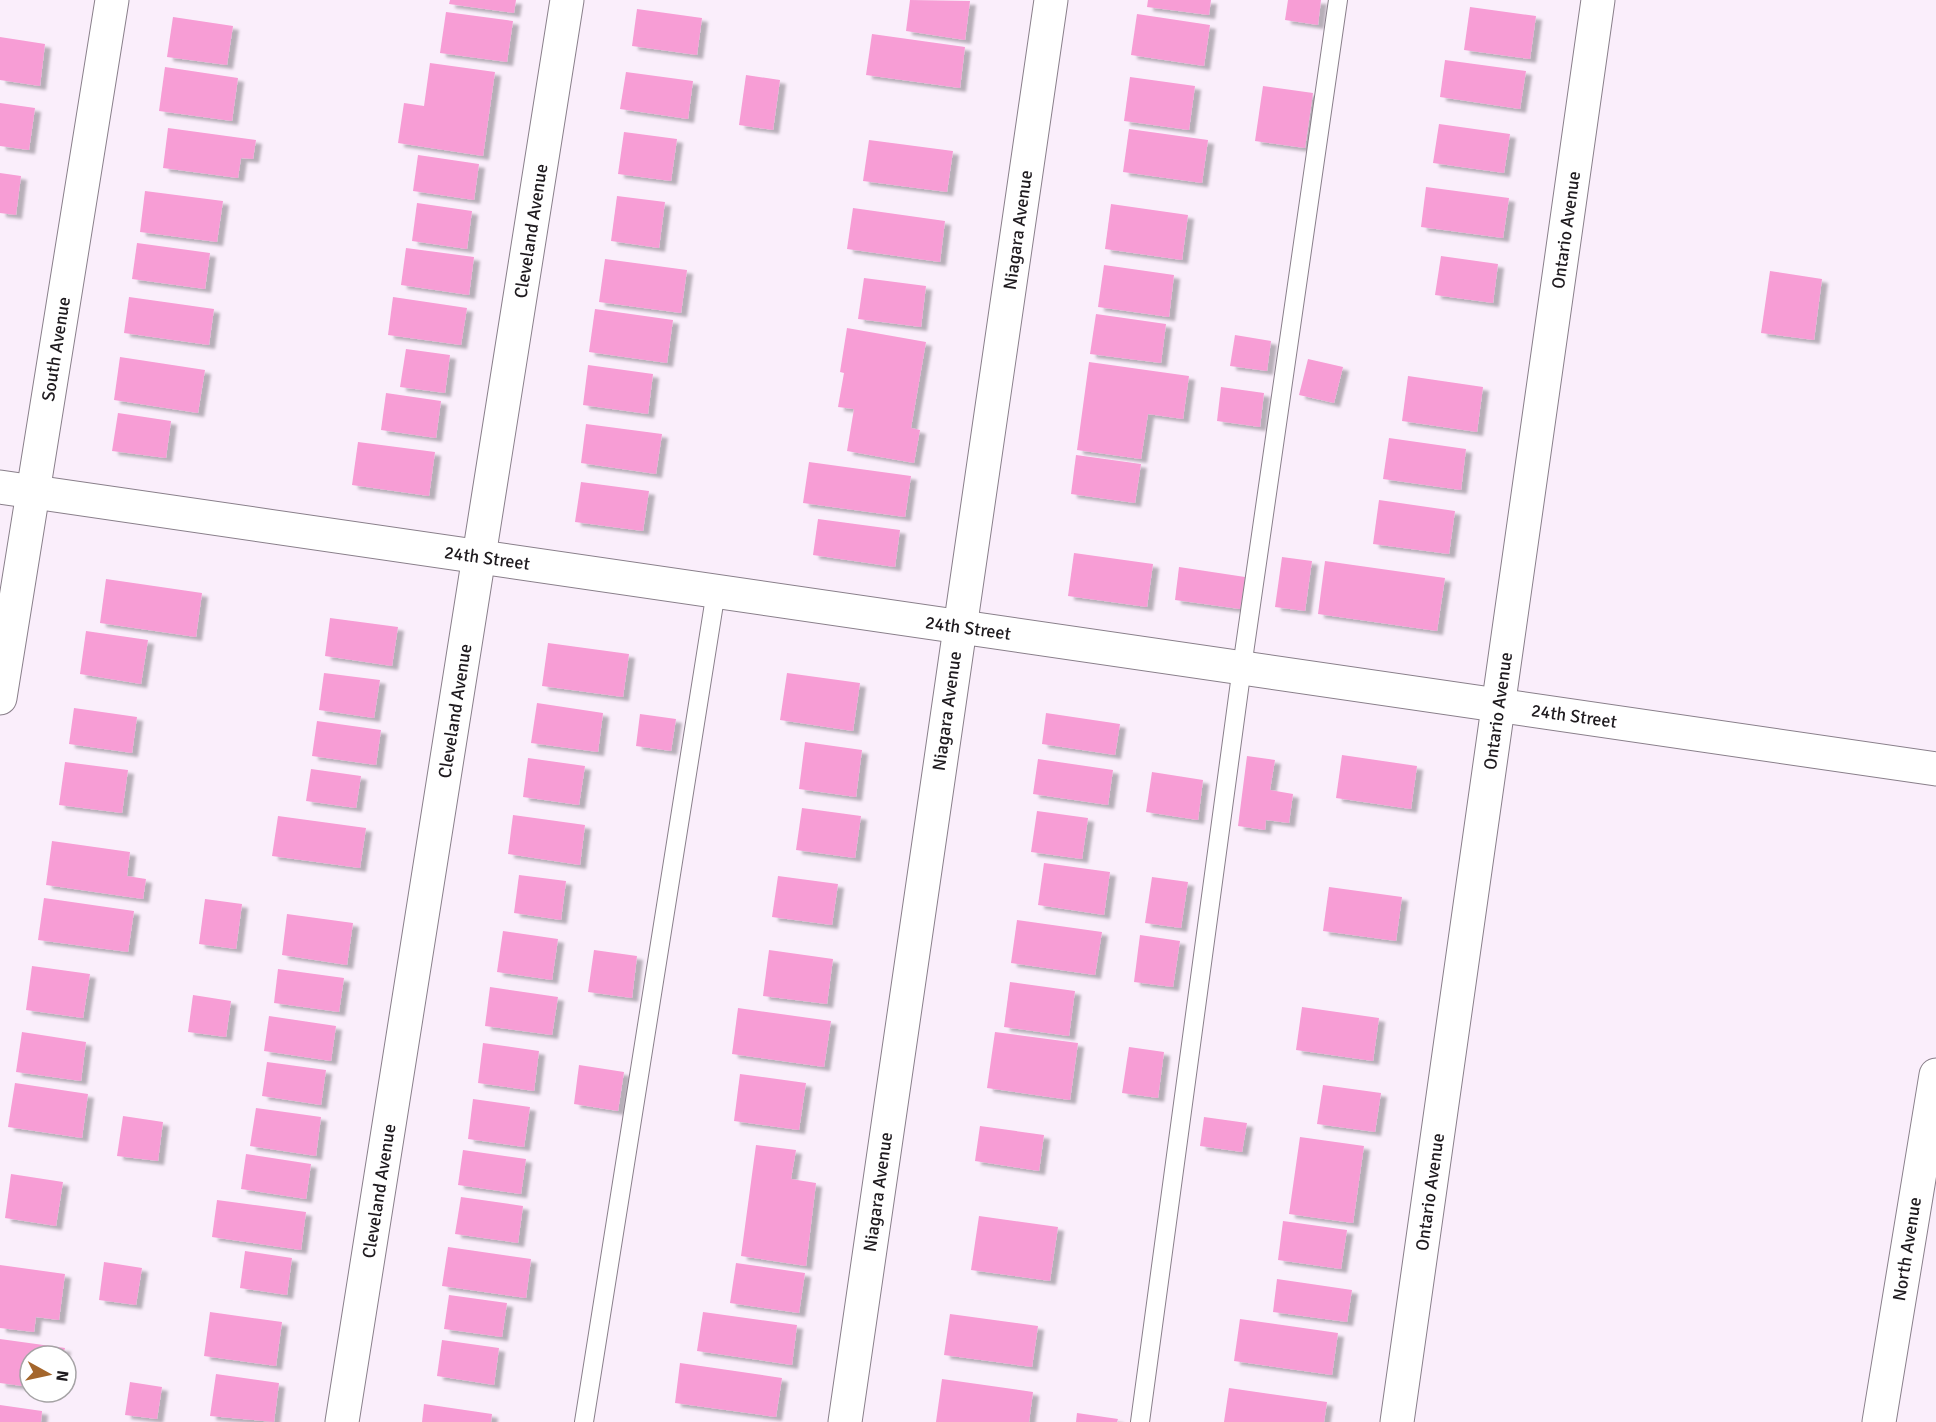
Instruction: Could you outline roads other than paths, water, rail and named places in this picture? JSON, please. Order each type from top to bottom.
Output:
[{"type":"street","name":"South Avenue","points":[[0,698],[112,0]]},
{"type":"street","name":"Cleveland Avenue","points":[[342,1422],[567,0]]},
{"type":"street","name":"Niagara Avenue","points":[[844,1422],[1051,0]]},
{"type":"street","name":"Ontario Avenue","points":[[1397,1422],[1598,0]]},
{"type":"street","name":"24th Street","points":[[0,487],[1936,769]]},
{"type":"street","name":"North Avenue","points":[[1879,1422],[1936,1076]]},
{"type":"lane","points":[[1140,1422],[1242,668],[1338,0]]},
{"type":"lane","points":[[584,1422],[716,591]]}]
